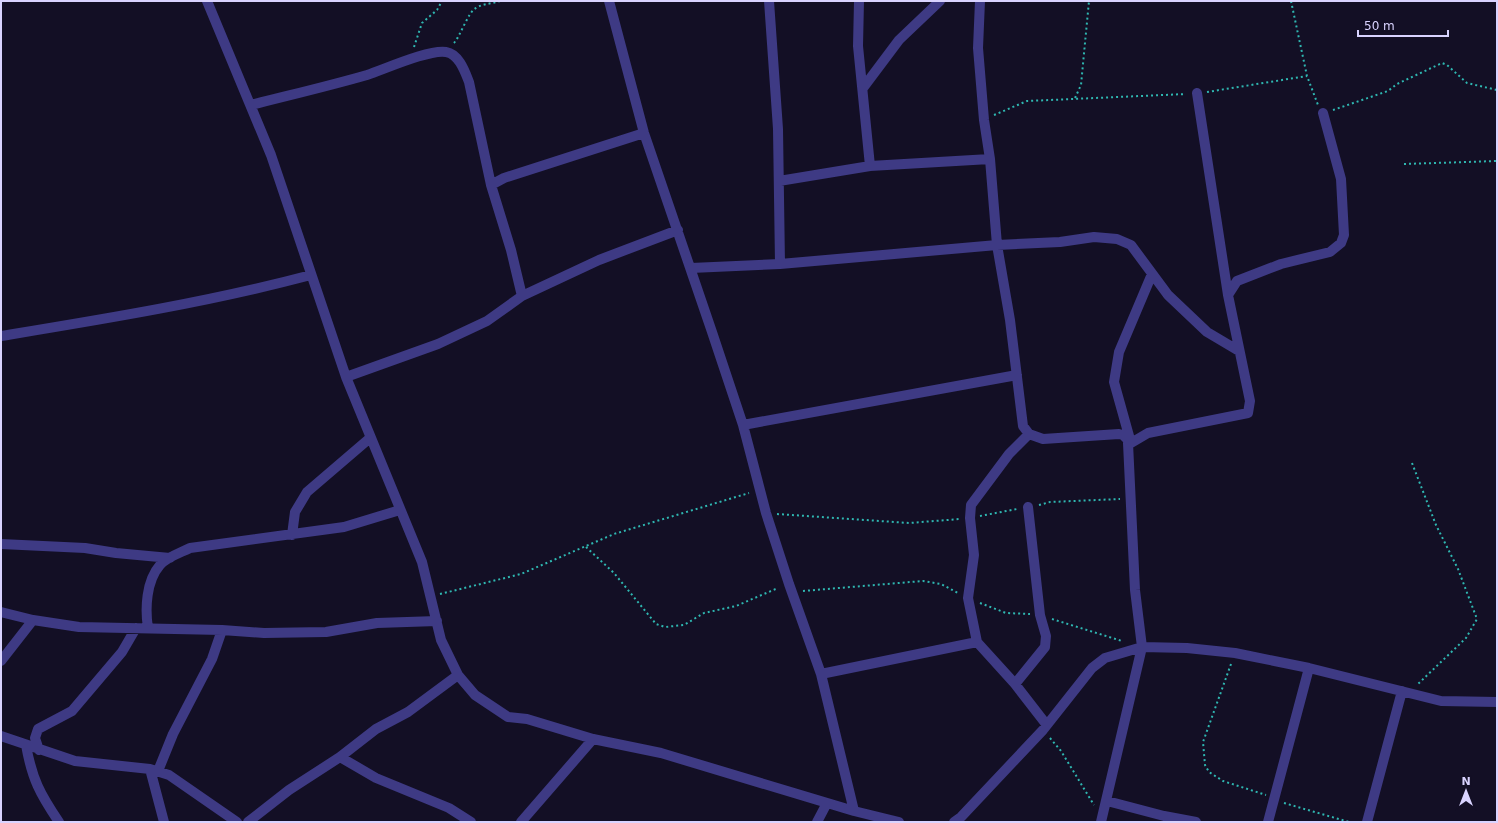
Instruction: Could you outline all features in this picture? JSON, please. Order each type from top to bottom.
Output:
[{"type":"street","points":[[207,1],[271,155],[346,377],[422,562],[432,597],[441,640],[458,675],[475,695],[508,717],[527,720],[593,738],[661,753],[854,811],[899,822]]},
{"type":"street","points":[[609,1],[644,133],[743,425],[766,513],[821,674],[854,811]]},
{"type":"street","points":[[769,1],[778,129],[780,264]]},
{"type":"street","points":[[859,1],[858,46],[870,166]]},
{"type":"street","points":[[980,1],[978,48],[984,120],[990,159],[997,245],[1010,320],[1023,426],[1029,434],[1043,440],[1119,434],[1123,435],[1130,443]]},
{"type":"street","points":[[863,88],[899,40],[935,2]]},
{"type":"street","points":[[251,105],[368,75],[434,52],[447,52],[454,56],[463,66],[469,82],[491,185],[511,250],[522,296]]},
{"type":"street","points":[[1102,820],[1142,647],[1135,590],[1129,498],[1128,443],[1148,433],[1248,413],[1250,401],[1228,295],[1198,94]]},
{"type":"street","points":[[1228,295],[1237,281],[1281,264],[1330,252],[1341,243],[1344,235],[1341,179],[1323,113]]},
{"type":"street","points":[[491,185],[504,178],[644,133]]},
{"type":"street","points":[[779,181],[870,166],[990,159]]},
{"type":"street","points":[[346,377],[438,344],[487,321],[522,296],[599,260],[678,230]]},
{"type":"street","points":[[691,268],[780,264],[997,245],[1060,242],[1094,237],[1117,239],[1131,245],[1168,295],[1207,332],[1239,351]]},
{"type":"street","points":[[1130,443],[1114,382],[1119,352],[1152,274]]},
{"type":"street","points":[[1,336],[86,322],[266,287],[311,275]]},
{"type":"street","points":[[743,425],[1017,376]]},
{"type":"street","points":[[1029,434],[1009,454],[971,505],[970,518],[974,555],[968,598],[977,642],[1015,684],[1045,727]]},
{"type":"street","points":[[292,535],[295,512],[307,492],[370,438]]},
{"type":"street","points":[[1015,684],[1045,647],[1046,636],[1040,615],[1028,507]]},
{"type":"street","points":[[148,628],[146,611],[152,577],[160,565],[190,548],[344,527],[400,510]]},
{"type":"street","points":[[1,544],[85,548],[116,553],[170,558]]},
{"type":"street","points":[[1,612],[33,620],[79,627],[222,630],[264,634],[326,632],[377,623],[437,621]]},
{"type":"street","points":[[1,661],[33,620]]},
{"type":"street","points":[[38,750],[35,738],[38,729],[72,711],[122,652],[136,628]]},
{"type":"street","points":[[164,822],[154,770],[212,659],[222,630]]},
{"type":"street","points":[[821,674],[977,642]]},
{"type":"street","points":[[954,822],[961,817],[1045,727],[1092,668],[1105,658],[1142,647],[1187,648],[1235,653],[1309,668],[1441,701],[1497,702]]},
{"type":"street","points":[[1268,822],[1309,668]]},
{"type":"street","points":[[248,822],[289,790],[340,756],[376,729],[408,712],[458,675]]},
{"type":"street","points":[[1367,822],[1404,692]]},
{"type":"street","points":[[1,736],[38,750],[75,761],[154,770],[169,775],[236,822]]},
{"type":"street","points":[[521,822],[593,738]]},
{"type":"street","points":[[26,745],[30,770],[40,794],[59,822]]},
{"type":"street","points":[[340,756],[376,778],[449,808],[471,822]]},
{"type":"street","points":[[1107,801],[1164,816],[1196,822]]},
{"type":"street","points":[[817,822],[827,803]]},
{"type":"path","points":[[410,60],[422,23],[437,10],[442,1]]},
{"type":"path","points":[[447,52],[459,38],[473,9],[483,4],[500,1]]},
{"type":"path","points":[[1075,99],[1081,85],[1089,1]]},
{"type":"path","points":[[1291,1],[1307,76],[1318,105],[1323,113],[1388,91],[1397,84],[1442,63],[1447,65],[1467,83],[1497,90]]},
{"type":"path","points":[[984,120],[1028,101],[1198,94],[1307,76]]},
{"type":"path","points":[[1404,164],[1497,161]]},
{"type":"path","points":[[1404,692],[1423,681],[1466,638],[1477,619],[1458,569],[1436,525],[1412,464]]},
{"type":"path","points":[[432,597],[521,574],[614,534],[760,490]]},
{"type":"path","points":[[766,513],[909,523],[970,518],[1050,502],[1129,498]]},
{"type":"path","points":[[586,547],[614,573],[656,624],[665,627],[684,625],[704,614],[736,606],[789,584]]},
{"type":"path","points":[[793,594],[803,591],[923,581],[941,584],[968,598],[1006,613],[1040,615],[1142,647]]},
{"type":"path","points":[[1235,653],[1203,742],[1205,765],[1209,772],[1223,781],[1274,799],[1349,822]]},
{"type":"path","points":[[1045,727],[1102,820]]}]
